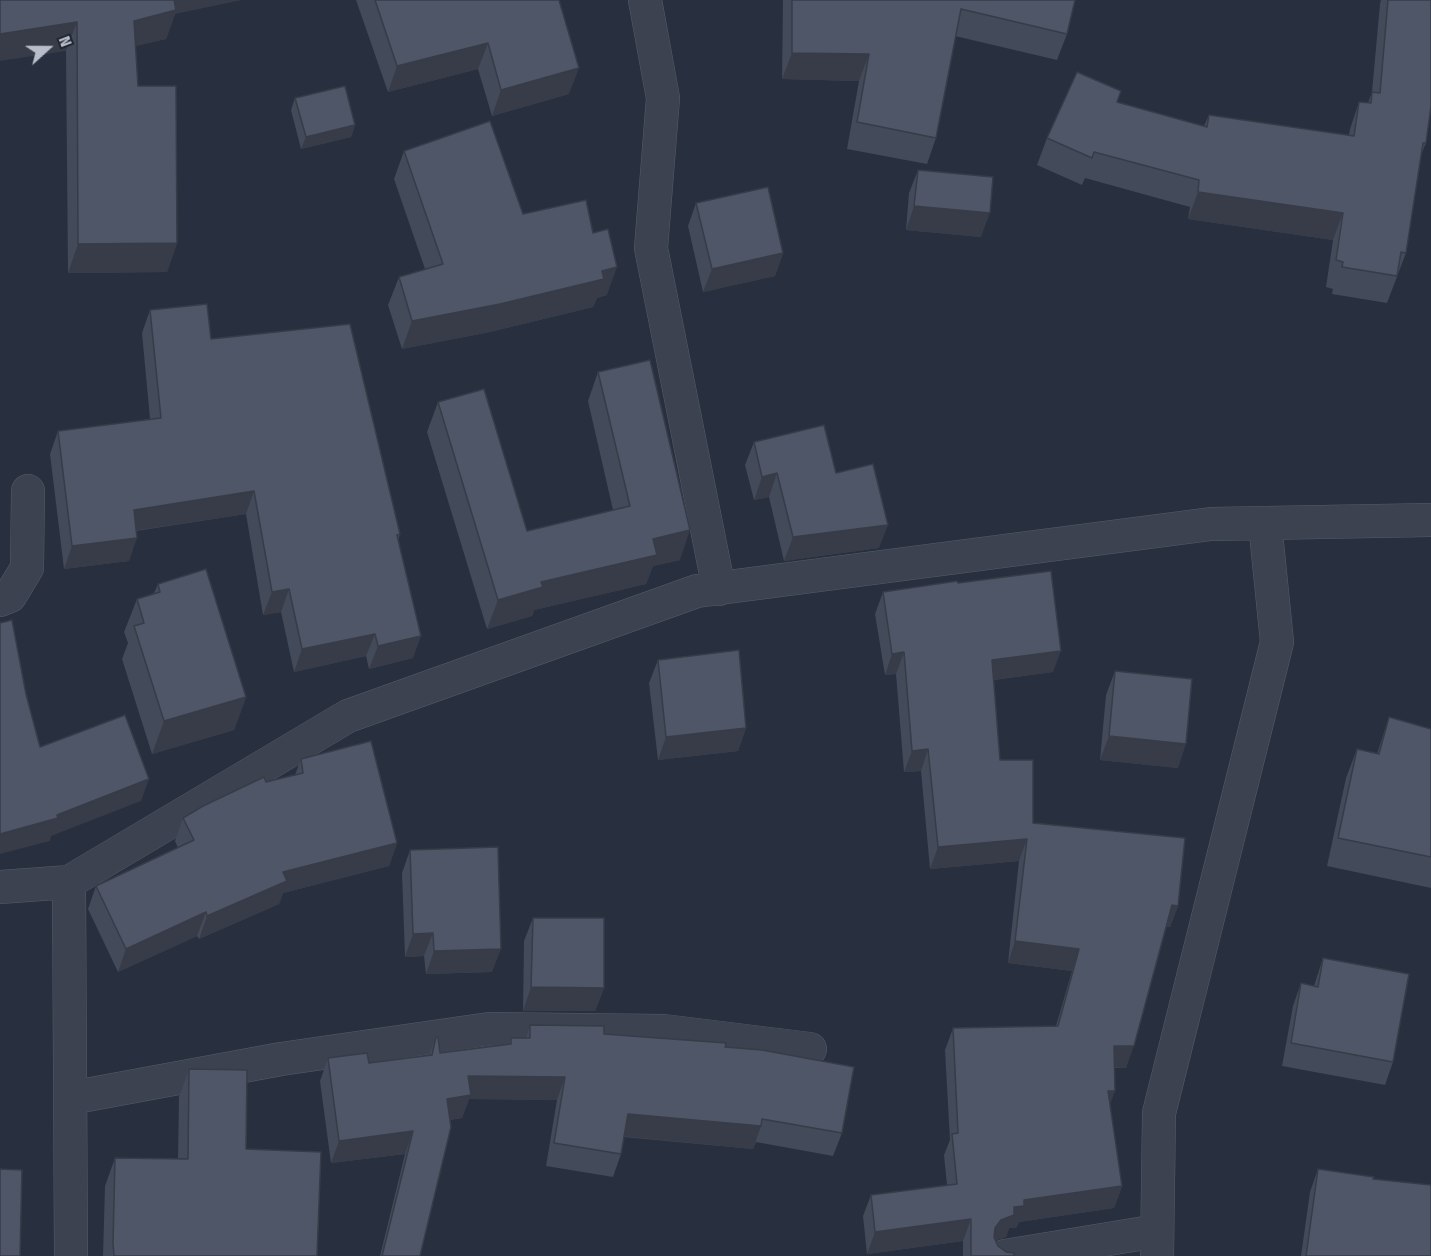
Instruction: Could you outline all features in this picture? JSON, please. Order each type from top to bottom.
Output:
[{"type":"street","points":[[645,0],[663,98],[651,248],[719,589]]},
{"type":"street","points":[[0,600],[10,596],[27,568],[28,490]]},
{"type":"street","points":[[0,887],[69,882],[348,716],[697,591],[1211,524],[1430,515]]},
{"type":"street","points":[[1005,1256],[1157,1244],[1159,1113],[1276,642],[1265,523]]},
{"type":"street","points":[[69,882],[71,1256]]},
{"type":"street","points":[[70,1098],[282,1059],[489,1029],[664,1031],[810,1049]]},
{"type":"building","points":[[0,0],[174,0],[176,10],[134,21],[138,86],[176,86],[177,243],[78,244],[77,22],[0,34]]},
{"type":"building","points":[[375,0],[559,0],[579,68],[501,90],[488,43],[397,66]]},
{"type":"building","points":[[792,0],[1075,0],[1067,34],[961,9],[936,138],[857,122],[869,54],[792,53]]},
{"type":"building","points":[[1388,0],[1431,0],[1431,106],[1406,253],[1401,252],[1397,276],[1342,267],[1343,262],[1336,260],[1343,213],[1198,192],[1199,180],[1094,152],[1092,158],[1047,138],[1077,72],[1121,91],[1117,102],[1207,127],[1209,115],[1354,136],[1359,102],[1371,103],[1372,92],[1380,93]]},
{"type":"building","points":[[345,86],[355,125],[306,137],[295,98]]},
{"type":"building","points":[[490,121],[523,214],[586,200],[593,233],[608,229],[617,267],[602,271],[604,279],[500,304],[412,321],[399,277],[443,264],[404,151]]},
{"type":"building","points":[[918,170],[993,177],[990,213],[914,206]]},
{"type":"building","points":[[768,187],[783,253],[712,269],[696,203]]},
{"type":"building","points":[[207,304],[211,339],[350,324],[400,534],[397,535],[421,636],[378,646],[375,634],[302,649],[289,589],[272,592],[254,491],[134,510],[137,538],[72,546],[58,431],[161,418],[150,310]]},
{"type":"building","points":[[650,360],[690,530],[653,539],[657,555],[541,582],[543,587],[498,600],[438,402],[484,389],[527,531],[630,506],[598,372]]},
{"type":"building","points":[[824,425],[836,473],[873,464],[888,525],[793,537],[777,473],[762,477],[754,442]]},
{"type":"building","points":[[206,569],[246,697],[164,721],[134,626],[144,623],[137,599],[160,592],[158,584]]},
{"type":"building","points":[[1051,571],[1061,651],[992,660],[1000,760],[1033,760],[1033,823],[1185,838],[1178,906],[1172,905],[1134,1046],[1114,1046],[1115,1091],[1108,1091],[1122,1186],[1024,1200],[1024,1206],[1014,1207],[1014,1215],[1001,1220],[995,1228],[994,1237],[998,1246],[1006,1252],[1014,1253],[1014,1256],[971,1256],[971,1219],[875,1232],[871,1195],[957,1184],[952,1134],[958,1133],[953,1028],[1058,1026],[1079,949],[1015,941],[1027,839],[938,847],[928,749],[912,751],[904,652],[892,654],[883,592]]},
{"type":"building","points":[[12,620],[26,694],[40,747],[125,715],[149,779],[57,815],[58,818],[0,834],[0,623]]},
{"type":"building","points":[[739,650],[746,728],[666,737],[658,660]]},
{"type":"building","points":[[1115,671],[1192,679],[1186,744],[1109,736]]},
{"type":"building","points":[[1389,717],[1431,729],[1431,857],[1338,838],[1357,749],[1379,754]]},
{"type":"building","points":[[371,741],[397,843],[283,872],[287,881],[207,916],[206,912],[126,949],[96,886],[194,840],[183,818],[203,806],[264,777],[266,782],[303,773],[301,759]]},
{"type":"building","points":[[498,847],[501,949],[434,951],[433,933],[413,934],[410,850]]},
{"type":"building","points":[[533,918],[604,918],[604,988],[531,987]]},
{"type":"building","points":[[1323,958],[1409,974],[1393,1062],[1291,1043],[1301,983],[1318,987]]},
{"type":"building","points":[[530,1025],[604,1026],[604,1034],[726,1043],[725,1047],[762,1050],[854,1067],[842,1133],[762,1119],[761,1126],[628,1114],[621,1154],[554,1143],[565,1077],[468,1076],[471,1095],[447,1099],[451,1127],[420,1256],[382,1256],[413,1131],[339,1141],[328,1058],[367,1053],[369,1063],[432,1055],[436,1037],[438,1037],[440,1053],[511,1044],[511,1038],[530,1038]]},
{"type":"building","points":[[189,1069],[247,1070],[246,1149],[321,1152],[317,1256],[114,1256],[115,1158],[188,1159]]},
{"type":"building","points":[[0,1169],[22,1170],[20,1256],[0,1256]]},
{"type":"building","points":[[1318,1169],[1374,1177],[1373,1179],[1431,1185],[1431,1256],[1306,1256]]}]
